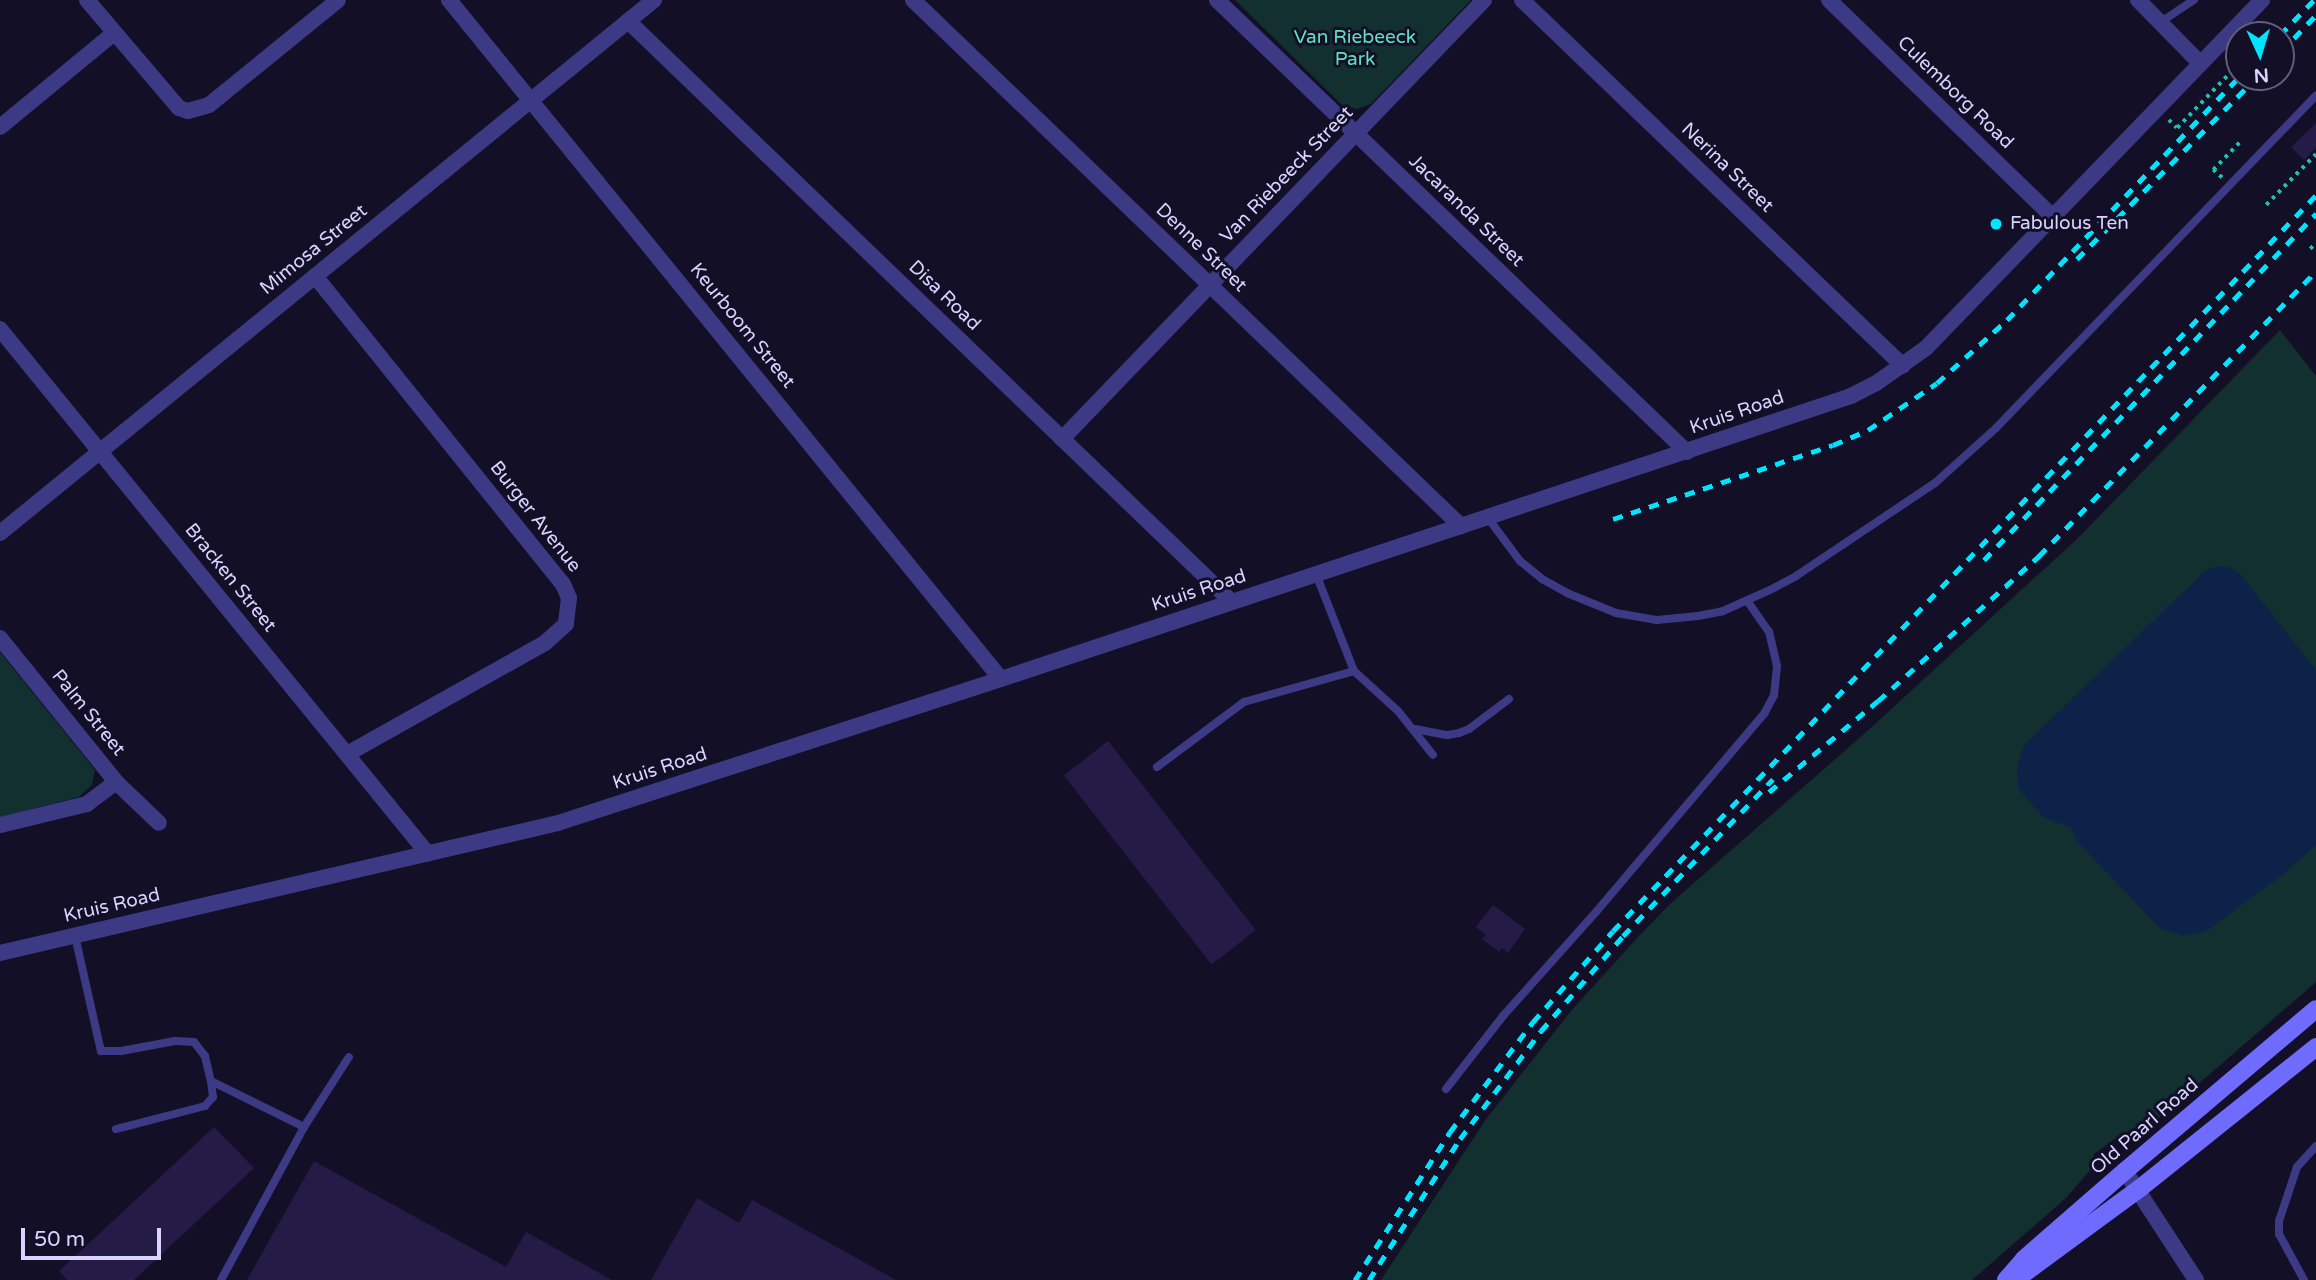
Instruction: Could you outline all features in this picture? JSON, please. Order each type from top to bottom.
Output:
[{"type":"main road","name":"Old Paarl Road","points":[[2006,1280],[2024,1259],[2316,1009]]},
{"type":"main road","points":[[2015,1280],[2139,1189],[2316,1047]]},
{"type":"street","points":[[87,0],[179,108],[198,111],[338,0]]},
{"type":"street","name":"Keurboom Street","points":[[449,0],[1001,680]]},
{"type":"street","name":"Mimosa Street","points":[[0,533],[654,0]]},
{"type":"street","name":"Denne Street","points":[[913,0],[1461,526]]},
{"type":"street","name":"Jacaranda Street","points":[[1217,0],[1687,452]]},
{"type":"street","name":"Van Riebeeck Street","points":[[1062,439],[1485,0]]},
{"type":"street","name":"Nerina Street","points":[[1522,0],[1903,366]]},
{"type":"street","name":"Culemborg Road","points":[[1829,0],[2052,216]]},
{"type":"street","points":[[2138,0],[2200,63]]},
{"type":"street","name":"Kruis Road","points":[[0,953],[428,854],[591,813],[1001,680],[1851,396],[1903,366],[1951,323],[2262,0]]},
{"type":"street","name":"Disa Road","points":[[628,21],[1232,602]]},
{"type":"street","points":[[0,127],[114,33]]},
{"type":"street","name":"Burger Avenue","points":[[315,276],[564,584],[569,598],[566,624],[545,643],[347,754]]},
{"type":"street","name":"Bracken Street","points":[[0,329],[428,854]]},
{"type":"street","name":"Palm Street","points":[[0,638],[116,782],[79,807],[0,825]]},
{"type":"street","points":[[116,782],[159,823]]},
{"type":"street","points":[[2125,1171],[2196,1280]]},
{"type":"lane","points":[[2161,22],[2192,0]]},
{"type":"lane","points":[[1488,518],[1520,561],[1542,579],[1567,593],[1616,613],[1636,618],[1675,619],[1723,611],[1747,601],[1796,576],[1935,483],[1996,428],[2316,96]]},
{"type":"lane","points":[[1316,574],[1354,671],[1415,729],[1433,755]]},
{"type":"lane","points":[[1446,1089],[1503,1016],[1596,912],[1764,714],[1777,686],[1777,666],[1769,632],[1747,601]]},
{"type":"lane","points":[[1157,767],[1244,702],[1354,671]]},
{"type":"lane","points":[[1415,729],[1447,735],[1459,733],[1469,729],[1509,699]]},
{"type":"lane","points":[[75,936],[101,1051],[121,1051],[175,1041],[194,1042],[205,1056],[211,1081],[213,1097],[205,1106],[116,1129]]},
{"type":"lane","points":[[222,1280],[304,1128],[349,1058]]},
{"type":"lane","points":[[211,1081],[304,1128]]},
{"type":"lane","points":[[2304,1280],[2279,1234],[2279,1222],[2297,1167],[2316,1146]]},
{"type":"path","points":[[2177,128],[2225,78]]},
{"type":"path","points":[[2213,170],[2242,140]]},
{"type":"path","points":[[2266,205],[2316,154]]},
{"type":"path","points":[[2310,249],[2316,243]]},
{"type":"green space","name":"Van Riebeeck Park","points":[[1235,0],[1471,0],[1371,104],[1357,109],[1342,105]]},
{"type":"green space","points":[[2280,330],[2316,376],[2316,982],[2136,1138],[2128,1140],[2120,1135],[2094,1154],[2093,1167],[2066,1198],[1972,1280],[1381,1280],[1486,1119],[1571,1011],[1637,938],[1671,903],[1864,734],[2077,539]]},
{"type":"green space","points":[[0,652],[95,770],[92,785],[79,797],[0,817]]},
{"type":"water","points":[[2219,566],[2232,568],[2241,575],[2316,670],[2316,844],[2285,873],[2206,931],[2183,936],[2161,929],[2076,840],[2071,827],[2044,818],[2018,788],[2017,768],[2024,745],[2205,571]]},
{"type":"building","points":[[2316,123],[2316,148],[2304,160],[2291,147]]},
{"type":"building","points":[[1108,741],[1256,930],[1212,965],[1064,775]]},
{"type":"building","points":[[1493,905],[1525,929],[1508,953],[1502,948],[1499,952],[1482,939],[1486,935],[1476,927]]},
{"type":"building","points":[[214,1127],[254,1168],[134,1280],[67,1280],[59,1271]]},
{"type":"building","points":[[314,1161],[506,1267],[526,1232],[612,1280],[247,1280]]},
{"type":"building","points":[[697,1198],[739,1223],[752,1200],[896,1280],[651,1280]]},
{"type":"railway","points":[[2294,21],[2314,0]]},
{"type":"railway","points":[[2295,37],[2316,15]]},
{"type":"railway","points":[[1613,519],[1833,445],[1868,430],[1937,383],[2007,320],[2226,91]]},
{"type":"railway","points":[[2077,259],[2243,91]]},
{"type":"railway","points":[[1355,1280],[1450,1132],[1533,1022],[1613,931],[2316,195]]},
{"type":"railway","points":[[1984,560],[2316,214]]},
{"type":"railway","points":[[1769,792],[1878,701],[2039,556],[2316,271]]},
{"type":"railway","points":[[1369,1280],[1460,1139],[1541,1031],[1623,936],[1773,779]]},
{"type":"place","name":"Fabulous Ten","points":[[1996,224]]}]
